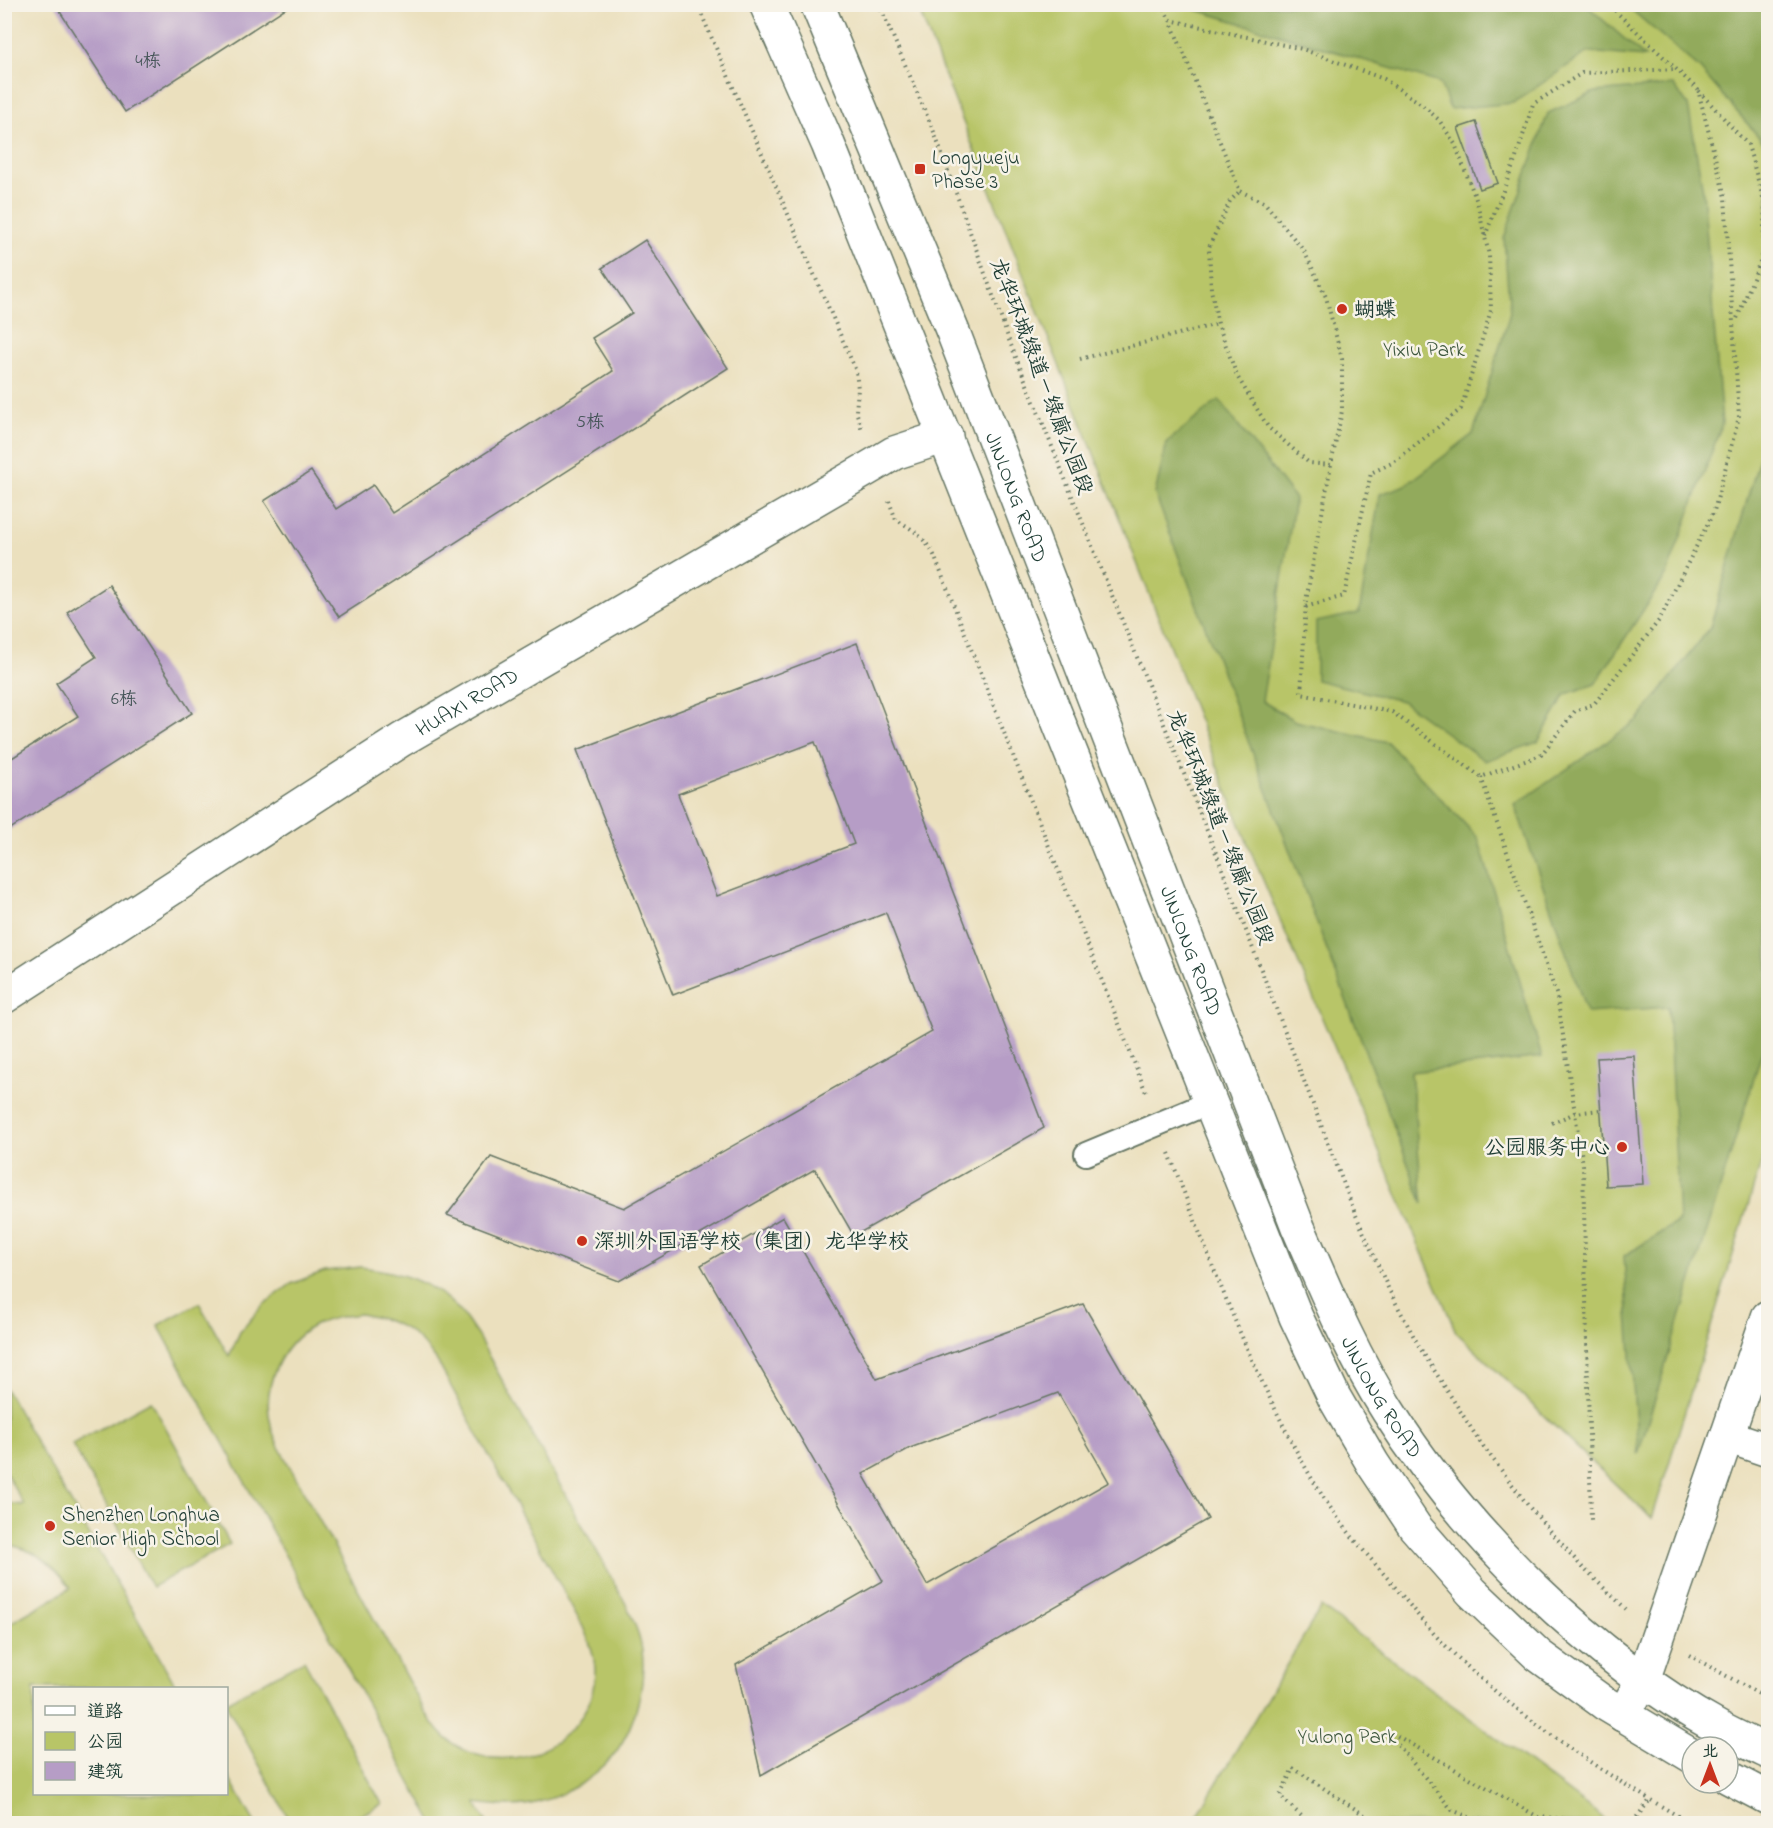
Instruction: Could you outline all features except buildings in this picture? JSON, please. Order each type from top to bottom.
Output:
[{"type":"main road","name":"JINLONG ROAD","points":[[766,4],[828,144],[946,436],[1296,1317],[1334,1397],[1373,1464],[1415,1527],[1472,1592],[1538,1655],[1623,1715],[1680,1749]]},
{"type":"main road","name":"JINLONG ROAD","points":[[817,4],[956,341],[1293,1216],[1336,1316],[1388,1410],[1449,1497],[1519,1574],[1593,1640],[1643,1680],[1719,1728],[1768,1752]]},
{"type":"main road","name":"HUAXI ROAD","points":[[4,997],[401,740],[894,453],[946,436]]},
{"type":"main road","points":[[1623,1715],[1643,1680],[1768,1317]]},
{"type":"main road","points":[[1727,1436],[1768,1450]]},
{"type":"main road","points":[[1740,1783],[1768,1798]]},
{"type":"lane","points":[[1086,1154],[1211,1102]]},
{"type":"path","points":[[698,4],[856,371],[858,389],[856,411],[863,434]]},
{"type":"path","name":"龙华环城绿道－绿廊公园段","points":[[879,4],[934,132],[1014,351],[1213,847],[1355,1213],[1389,1290],[1420,1348],[1480,1442],[1530,1508],[1582,1567],[1626,1609]]},
{"type":"path","points":[[1161,4],[1170,20],[1240,191],[1265,203],[1304,251],[1326,297],[1342,359],[1342,411],[1305,607],[1301,694],[1392,712],[1481,777],[1557,996],[1583,1165],[1591,1520]]},
{"type":"path","points":[[1608,4],[1698,90],[1748,146],[1765,205],[1762,254],[1734,324]]},
{"type":"path","points":[[1170,20],[1302,49],[1384,79],[1420,103],[1439,120],[1455,144],[1477,202],[1489,255],[1491,310],[1461,409],[1394,462],[1371,473],[1344,596],[1305,607]]},
{"type":"path","points":[[1485,237],[1515,161],[1533,104],[1582,73],[1676,69]]},
{"type":"path","points":[[1481,777],[1541,755],[1575,711],[1594,704],[1660,619],[1714,511],[1739,417],[1725,197],[1698,90]]},
{"type":"path","points":[[1240,191],[1230,201],[1209,247],[1212,289],[1218,324],[1237,376],[1268,427],[1309,463],[1331,465]]},
{"type":"path","points":[[1080,359],[1218,324]]},
{"type":"path","points":[[889,501],[896,520],[925,539],[934,555],[1150,1104]]},
{"type":"path","points":[[1552,1123],[1575,1113],[1600,1110]]},
{"type":"path","points":[[1689,1654],[1768,1699]]},
{"type":"path","points":[[1486,1824],[1452,1810],[1385,1729],[1538,1817],[1632,1823],[1650,1800]]},
{"type":"path","points":[[1310,1824],[1280,1796],[1293,1768],[1378,1824]]},
{"type":"green space","name":"Yixiu Park","points":[[917,5],[1768,5],[1768,1140],[1652,1519],[1456,1332],[1249,847]]},
{"type":"green space","points":[[1180,5],[1586,5],[1645,57],[1588,52],[1513,103],[1450,109],[1440,83]]},
{"type":"green space","points":[[1626,5],[1768,5],[1768,155],[1764,143],[1700,69]]},
{"type":"green space","points":[[1673,85],[1688,105],[1703,191],[1722,424],[1667,574],[1595,684],[1566,694],[1538,742],[1485,761],[1402,701],[1316,680],[1316,622],[1359,613],[1380,494],[1406,485],[1473,434],[1510,313],[1504,238],[1548,113],[1595,92]]},
{"type":"green space","points":[[1219,400],[1295,499],[1262,701],[1295,721],[1387,742],[1478,838],[1542,1057],[1411,1072],[1423,1204],[1155,494],[1167,442]]},
{"type":"green space","points":[[1768,428],[1768,1033],[1638,1454],[1624,1256],[1679,1221],[1668,1007],[1587,1013],[1515,805],[1638,720],[1710,628]]},
{"type":"green space","points":[[361,1267],[401,1275],[425,1284],[461,1312],[477,1335],[627,1606],[639,1636],[643,1671],[637,1708],[622,1743],[611,1758],[586,1780],[547,1800],[516,1806],[476,1803],[487,1823],[433,1823],[158,1325],[199,1303],[229,1356],[240,1332],[263,1305],[291,1284],[325,1271]],"holes":[[[360,1314],[385,1320],[404,1328],[421,1341],[437,1361],[583,1627],[594,1659],[595,1671],[591,1695],[581,1716],[566,1734],[547,1747],[526,1756],[503,1759],[479,1756],[452,1743],[436,1727],[426,1713],[273,1433],[269,1396],[271,1382],[283,1355],[292,1343],[315,1325]]]},
{"type":"green space","name":"Shenzhen Longhua Senior High School","points":[[5,1388],[176,1687],[33,1687],[33,1795],[228,1795],[228,1776],[255,1823],[5,1823],[5,1626],[71,1588],[58,1572],[42,1559],[25,1550],[5,1544],[5,1503],[24,1505],[5,1471]]},
{"type":"green space","points":[[151,1401],[230,1544],[152,1587],[72,1444]]},
{"type":"green space","name":"Yulong Park","points":[[1321,1607],[1610,1823],[1193,1823]]},
{"type":"green space","points":[[304,1660],[382,1804],[346,1823],[291,1823],[228,1708],[228,1701]]},
{"type":"place","name":"Longyueju Phase 3","points":[[920,169]]},
{"type":"place","name":"蝴蝶","points":[[1342,309]]},
{"type":"place","name":"公园服务中心","points":[[1622,1147]]},
{"type":"place","name":"深圳外国语学校（集团）龙华学校","points":[[582,1241]]},
{"type":"place","name":"Shenzhen Longhua Senior High School","points":[[50,1526]]}]
